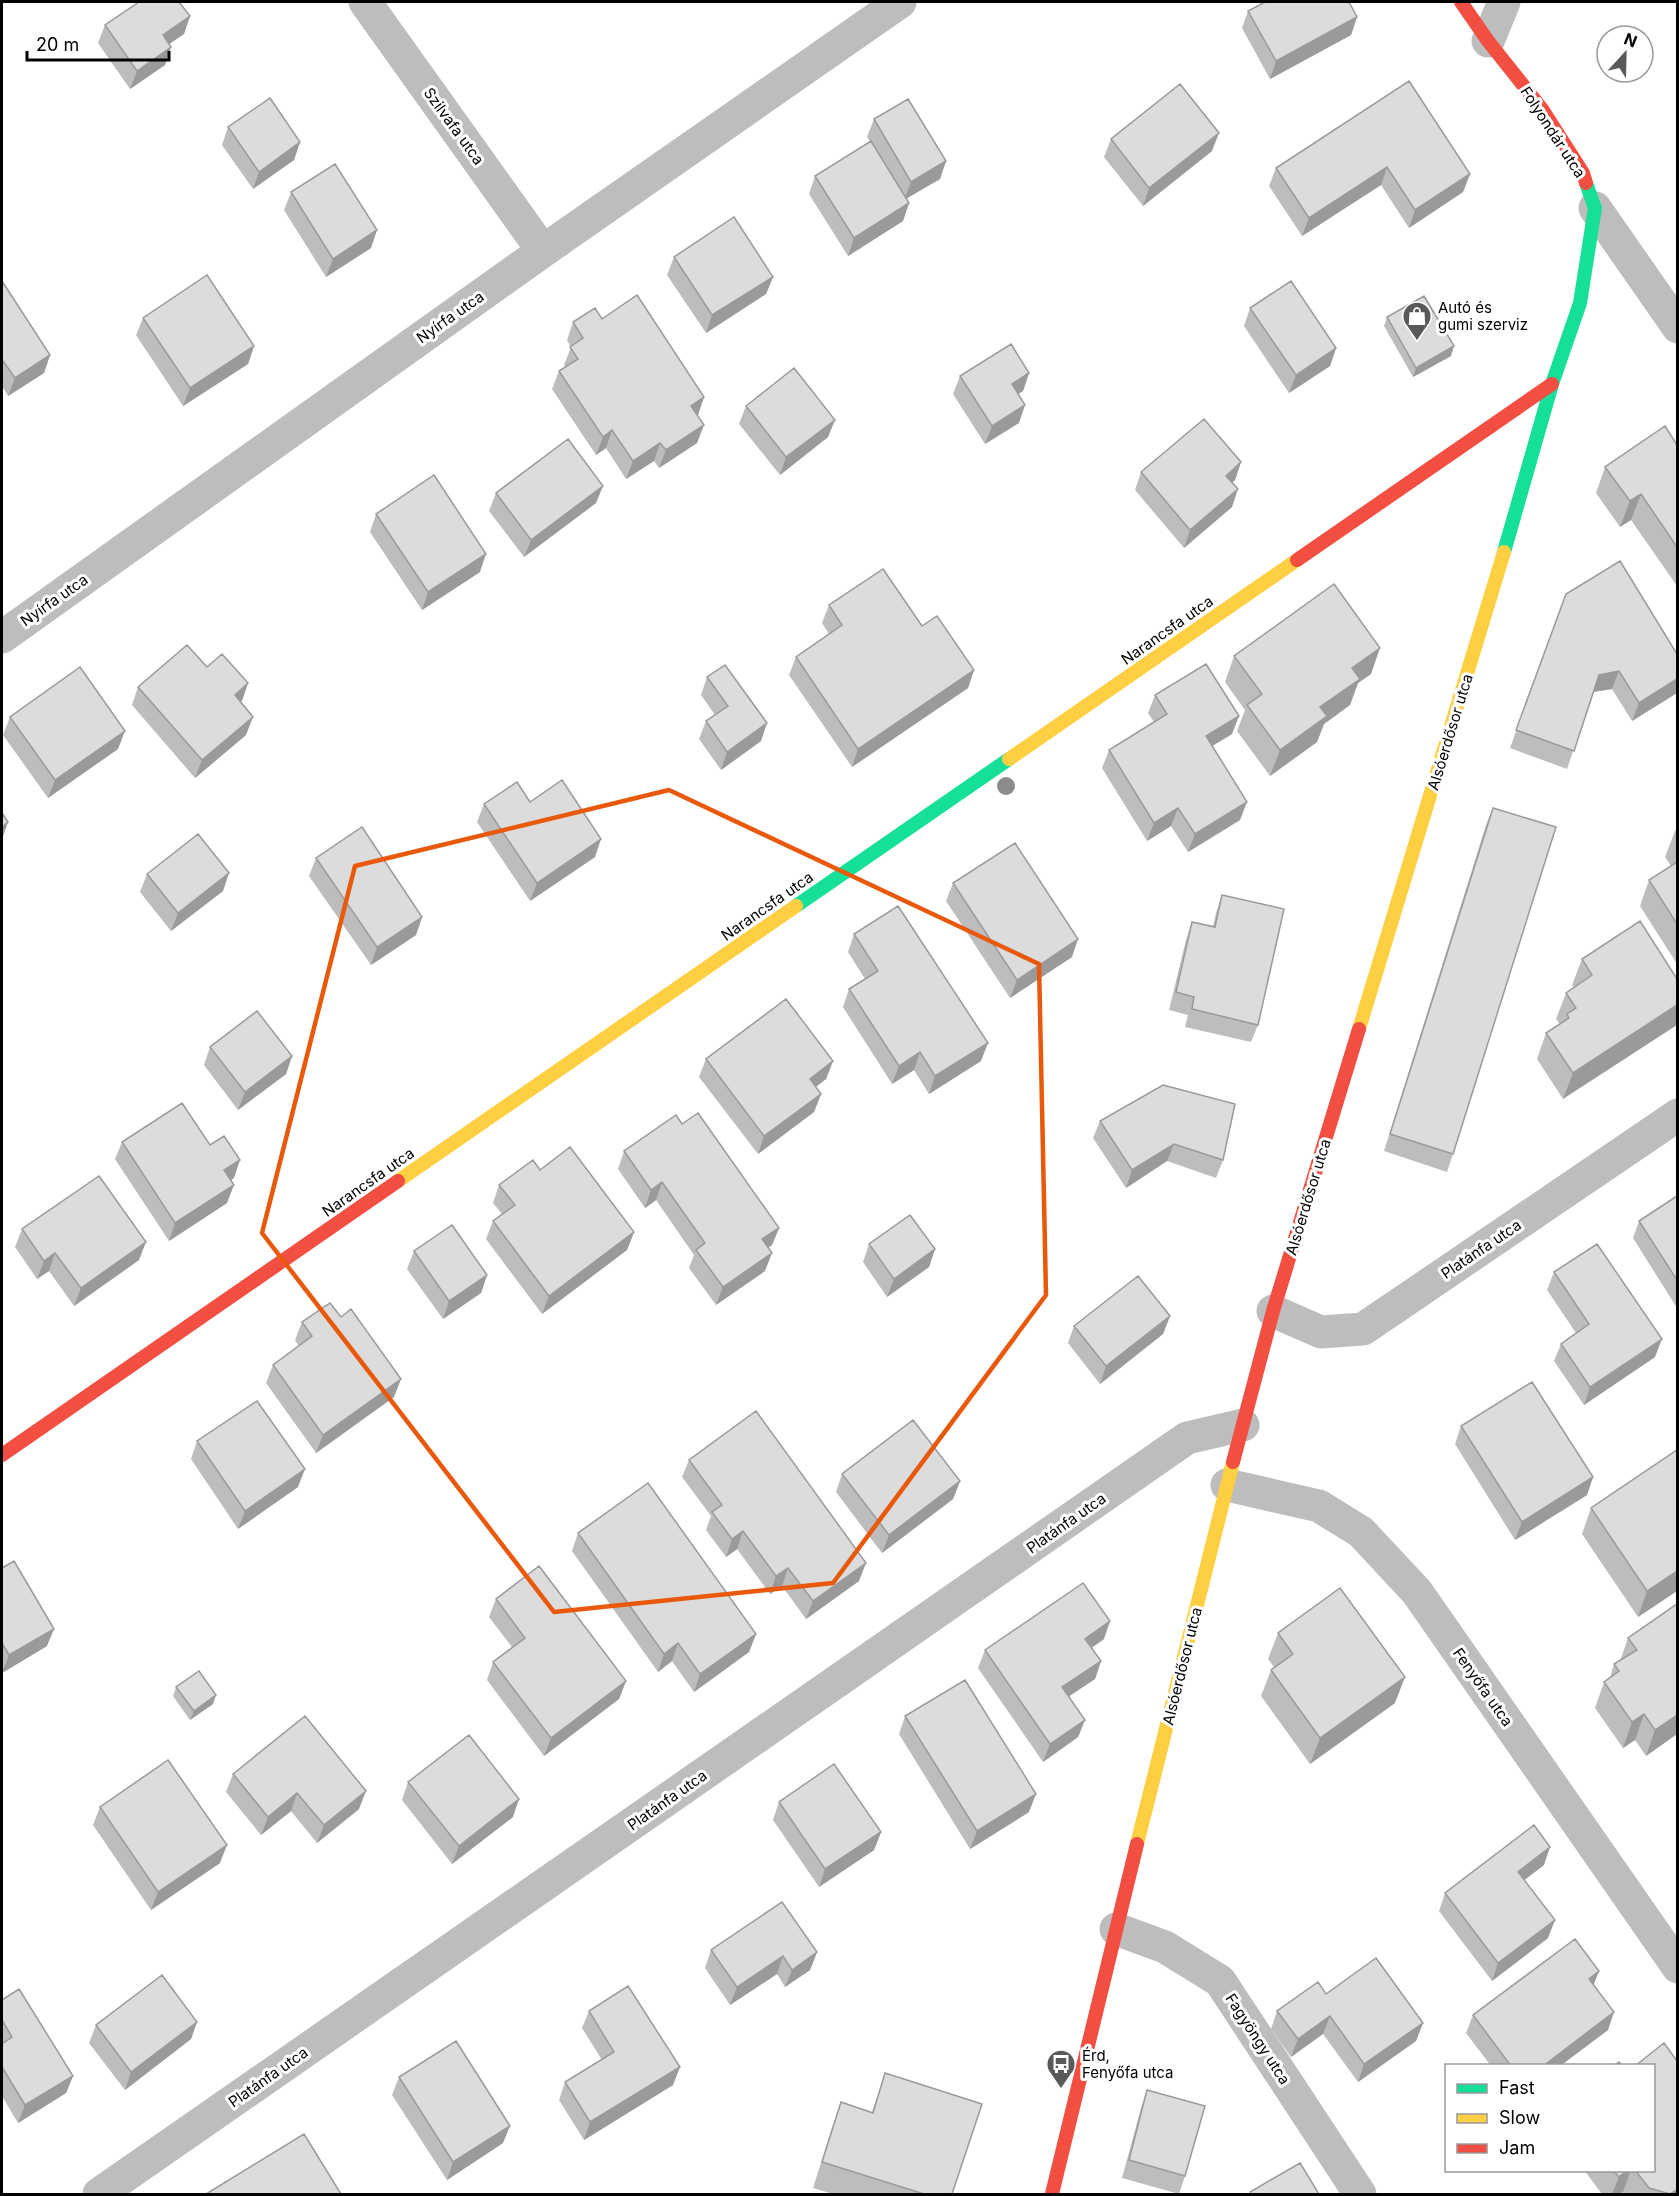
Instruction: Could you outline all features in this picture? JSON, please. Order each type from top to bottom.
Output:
[{"type":"street","name":"Szilvafa utca","points":[[365,2],[543,250]]},
{"type":"street","name":"Nyírfa utca","points":[[2,637],[543,250],[900,2]]},
{"type":"street","name":"Folyondár utca","points":[[1461,2],[1488,41],[1542,109],[1583,173],[1595,208],[1677,327]]},
{"type":"street","points":[[1488,41],[1504,2]]},
{"type":"street","name":"Alsóerdősor utca","points":[[1052,2194],[1227,1485],[1273,1311],[1482,624],[1552,384],[1580,303],[1595,208]]},
{"type":"street","name":"Narancsfa utca","points":[[2,1455],[1552,384]]},
{"type":"street","name":"Platánfa utca","points":[[1273,1311],[1321,1332],[1363,1329],[1677,1115]]},
{"type":"street","name":"Platánfa utca","points":[[99,2194],[1186,1438],[1243,1425]]},
{"type":"street","name":"Fenyőfa utca","points":[[1227,1485],[1319,1506],[1360,1532],[1417,1592],[1677,1967]]},
{"type":"street","name":"Fagyöngy utca","points":[[1116,1929],[1165,1947],[1220,1981],[1360,2194]]},
{"type":"highlighted area","points":[[669,790],[1039,964],[1046,1295],[833,1583],[554,1612],[262,1233],[355,866]]},
{"type":"building","points":[[139,2],[179,2],[190,16],[163,35],[171,47],[137,71],[105,25]]},
{"type":"building","points":[[1265,2],[1349,2],[1357,17],[1276,61],[1248,11]]},
{"type":"building","points":[[1409,81],[1470,174],[1415,210],[1387,167],[1309,218],[1276,168]]},
{"type":"building","points":[[1180,84],[1219,133],[1149,188],[1111,139]]},
{"type":"building","points":[[270,98],[300,142],[259,172],[228,127]]},
{"type":"building","points":[[908,99],[946,161],[911,182],[874,119]]},
{"type":"building","points":[[871,141],[909,203],[854,238],[815,176]]},
{"type":"building","points":[[335,164],[377,230],[333,259],[291,192]]},
{"type":"building","points":[[734,217],[773,277],[712,315],[674,257]]},
{"type":"building","points":[[207,275],[254,346],[190,388],[143,318]]},
{"type":"building","points":[[2,281],[50,355],[15,378],[2,362]]},
{"type":"building","points":[[1291,281],[1336,348],[1296,375],[1250,308]]},
{"type":"building","points":[[637,295],[704,397],[691,406],[704,425],[666,450],[660,443],[633,461],[612,430],[603,437],[559,371],[578,359],[570,347],[583,338],[573,322],[595,308],[602,319]]},
{"type":"building","name":"Autó és gumi szerviz","points":[[1424,296],[1454,346],[1416,368],[1387,317]]},
{"type":"building","points":[[1011,344],[1029,373],[1012,384],[1025,405],[992,426],[960,376]]},
{"type":"building","points":[[794,368],[835,420],[786,457],[746,406]]},
{"type":"building","points":[[1204,419],[1241,462],[1226,476],[1238,489],[1190,530],[1141,472]]},
{"type":"building","points":[[1665,426],[1677,445],[1677,547],[1641,494],[1630,501],[1605,467]]},
{"type":"building","points":[[568,439],[603,486],[531,540],[496,493]]},
{"type":"building","points":[[434,475],[486,554],[428,592],[376,514]]},
{"type":"building","points":[[1620,561],[1677,654],[1677,679],[1639,703],[1619,671],[1599,675],[1574,751],[1516,730],[1566,594]]},
{"type":"building","points":[[883,569],[922,626],[937,616],[974,670],[858,749],[796,657],[842,625],[829,605]]},
{"type":"building","points":[[1334,584],[1380,648],[1352,668],[1360,679],[1320,707],[1327,716],[1280,750],[1247,705],[1262,694],[1234,656]]},
{"type":"building","points":[[187,645],[207,667],[222,654],[248,683],[235,695],[253,717],[202,760],[138,687]]},
{"type":"building","points":[[1206,664],[1239,716],[1206,736],[1247,802],[1195,834],[1178,808],[1154,823],[1109,750],[1167,714],[1155,695]]},
{"type":"building","points":[[725,665],[767,723],[727,752],[706,721],[728,706],[707,677]]},
{"type":"building","points":[[80,667],[125,731],[55,780],[10,717]]},
{"type":"building","points":[[562,780],[601,839],[537,883],[484,804],[517,782],[530,802]]},
{"type":"building","points":[[1493,808],[1556,827],[1453,1154],[1390,1134]]},
{"type":"building","points":[[2,813],[8,822],[2,827]]},
{"type":"building","points":[[362,827],[422,917],[377,947],[316,858]]},
{"type":"building","points":[[198,834],[229,873],[178,913],[147,874]]},
{"type":"building","points":[[1015,843],[1078,939],[1017,980],[953,883]]},
{"type":"building","points":[[1677,862],[1677,924],[1649,880]]},
{"type":"building","points":[[1222,895],[1284,909],[1258,1025],[1192,1009],[1194,997],[1176,992],[1192,922],[1215,927]]},
{"type":"building","points":[[898,906],[988,1043],[935,1076],[920,1052],[899,1066],[849,989],[878,971],[854,934]]},
{"type":"building","points":[[1640,921],[1677,979],[1677,1005],[1573,1073],[1546,1033],[1569,1018],[1567,1014],[1576,1008],[1566,993],[1592,975],[1582,959]]},
{"type":"building","points":[[786,999],[833,1061],[810,1079],[821,1094],[764,1136],[706,1059]]},
{"type":"building","points":[[257,1011],[292,1056],[245,1092],[210,1047]]},
{"type":"building","points":[[1163,1085],[1235,1104],[1223,1160],[1174,1144],[1132,1170],[1100,1121]]},
{"type":"building","points":[[182,1103],[210,1145],[224,1136],[240,1160],[224,1170],[234,1185],[175,1223],[122,1142]]},
{"type":"building","points":[[698,1113],[779,1228],[762,1239],[772,1253],[723,1287],[696,1250],[705,1243],[662,1182],[651,1190],[624,1151],[676,1115],[682,1124]]},
{"type":"building","points":[[570,1147],[634,1232],[549,1296],[493,1221],[515,1205],[499,1185],[533,1160],[540,1170]]},
{"type":"building","points":[[99,1176],[146,1242],[81,1288],[55,1253],[44,1261],[22,1229]]},
{"type":"building","points":[[1677,1196],[1677,1280],[1639,1221]]},
{"type":"building","points":[[910,1215],[935,1249],[894,1279],[869,1244]]},
{"type":"building","points":[[452,1225],[487,1275],[449,1301],[414,1251]]},
{"type":"building","points":[[1597,1244],[1662,1339],[1590,1387],[1561,1344],[1589,1324],[1554,1272]]},
{"type":"building","points":[[1138,1276],[1170,1316],[1106,1366],[1074,1326]]},
{"type":"building","points":[[330,1303],[341,1317],[351,1309],[401,1379],[323,1435],[273,1365],[312,1336],[302,1322]]},
{"type":"building","points":[[1532,1382],[1593,1477],[1522,1522],[1461,1426]]},
{"type":"building","points":[[257,1401],[305,1469],[245,1511],[197,1441]]},
{"type":"building","points":[[756,1411],[866,1563],[813,1601],[788,1568],[776,1576],[743,1531],[732,1539],[712,1512],[722,1505],[689,1460]]},
{"type":"building","points":[[913,1420],[960,1481],[889,1535],[842,1474]]},
{"type":"building","points":[[1677,1450],[1677,1571],[1647,1591],[1591,1508]]},
{"type":"building","points":[[648,1483],[756,1634],[700,1674],[678,1643],[664,1654],[578,1533]]},
{"type":"building","points":[[14,1561],[54,1629],[9,1655],[2,1643],[2,1568]]},
{"type":"building","points":[[539,1566],[626,1681],[551,1738],[493,1662],[525,1638],[496,1599]]},
{"type":"building","points":[[1083,1583],[1110,1621],[1085,1639],[1101,1661],[1062,1687],[1085,1720],[1050,1744],[985,1650]]},
{"type":"building","points":[[1340,1588],[1405,1677],[1320,1738],[1271,1670],[1293,1654],[1278,1633]]},
{"type":"building","points":[[1677,1604],[1677,1715],[1655,1730],[1644,1714],[1632,1722],[1604,1682],[1619,1671],[1614,1664],[1637,1650],[1628,1638]]},
{"type":"building","points":[[199,1671],[216,1695],[194,1711],[176,1687]]},
{"type":"building","points":[[965,1680],[1036,1794],[977,1831],[905,1716]]},
{"type":"building","points":[[305,1716],[366,1791],[324,1825],[297,1793],[268,1817],[233,1774]]},
{"type":"building","points":[[469,1735],[519,1799],[459,1846],[408,1782]]},
{"type":"building","points":[[168,1760],[227,1845],[158,1892],[100,1807]]},
{"type":"building","points":[[834,1764],[881,1832],[825,1869],[779,1802]]},
{"type":"building","points":[[1534,1825],[1550,1847],[1518,1872],[1555,1920],[1498,1963],[1445,1893]]},
{"type":"building","points":[[782,1902],[817,1952],[792,1970],[783,1956],[737,1987],[711,1950]]},
{"type":"building","points":[[1575,1939],[1599,1971],[1589,1979],[1614,2012],[1546,2064],[1510,2064],[1473,2015]]},
{"type":"building","points":[[1376,1958],[1423,2023],[1364,2064],[1330,2016],[1298,2039],[1277,2011],[1318,1982],[1326,1994]]},
{"type":"building","points":[[162,1975],[197,2022],[131,2072],[96,2025]]},
{"type":"building","points":[[628,1986],[680,2067],[590,2122],[565,2082],[614,2052],[589,2011]]},
{"type":"building","points":[[19,1989],[73,2076],[25,2105],[2,2067],[2,2044],[12,2037],[2,2020],[2,2000]]},
{"type":"building","points":[[456,2041],[510,2126],[453,2162],[399,2077]]},
{"type":"building","points":[[1664,2043],[1677,2061],[1677,2190],[1670,2194],[1649,2188],[1637,2172],[1655,2172],[1655,2064],[1638,2064]]},
{"type":"building","points":[[885,2073],[982,2104],[952,2194],[924,2194],[822,2162],[841,2102],[873,2113]]},
{"type":"building","points":[[1147,2090],[1205,2106],[1185,2176],[1129,2160]]},
{"type":"building","points":[[304,2134],[341,2194],[206,2194]]},
{"type":"building","points":[[1300,2163],[1319,2194],[1251,2194],[1250,2192]]},
{"type":"building","points":[[1615,2172],[1625,2172],[1619,2177]]},
{"type":"traffic: fast","points":[[1504,552],[1552,384],[1580,303],[1595,208],[1586,183]]},
{"type":"traffic: fast","points":[[796,906],[1009,759]]},
{"type":"traffic: slow","points":[[1359,1029],[1504,552]]},
{"type":"traffic: slow","points":[[1009,759],[1297,560]]},
{"type":"traffic: slow","points":[[398,1181],[796,906]]},
{"type":"traffic: slow","points":[[1137,1844],[1233,1462]]},
{"type":"traffic: jam","points":[[1461,2],[1488,41],[1542,109],[1583,173],[1586,183]]},
{"type":"traffic: jam","points":[[1297,560],[1552,384]]},
{"type":"traffic: jam","points":[[1233,1462],[1273,1311],[1359,1029]]},
{"type":"traffic: jam","points":[[2,1455],[398,1181]]},
{"type":"traffic: jam","points":[[1052,2194],[1137,1844]]},
{"type":"place","name":"Autó és gumi szerviz","points":[[1417,342]]},
{"type":"place","name":"Érd, Fenyőfa utca","points":[[1061,2090]]}]
